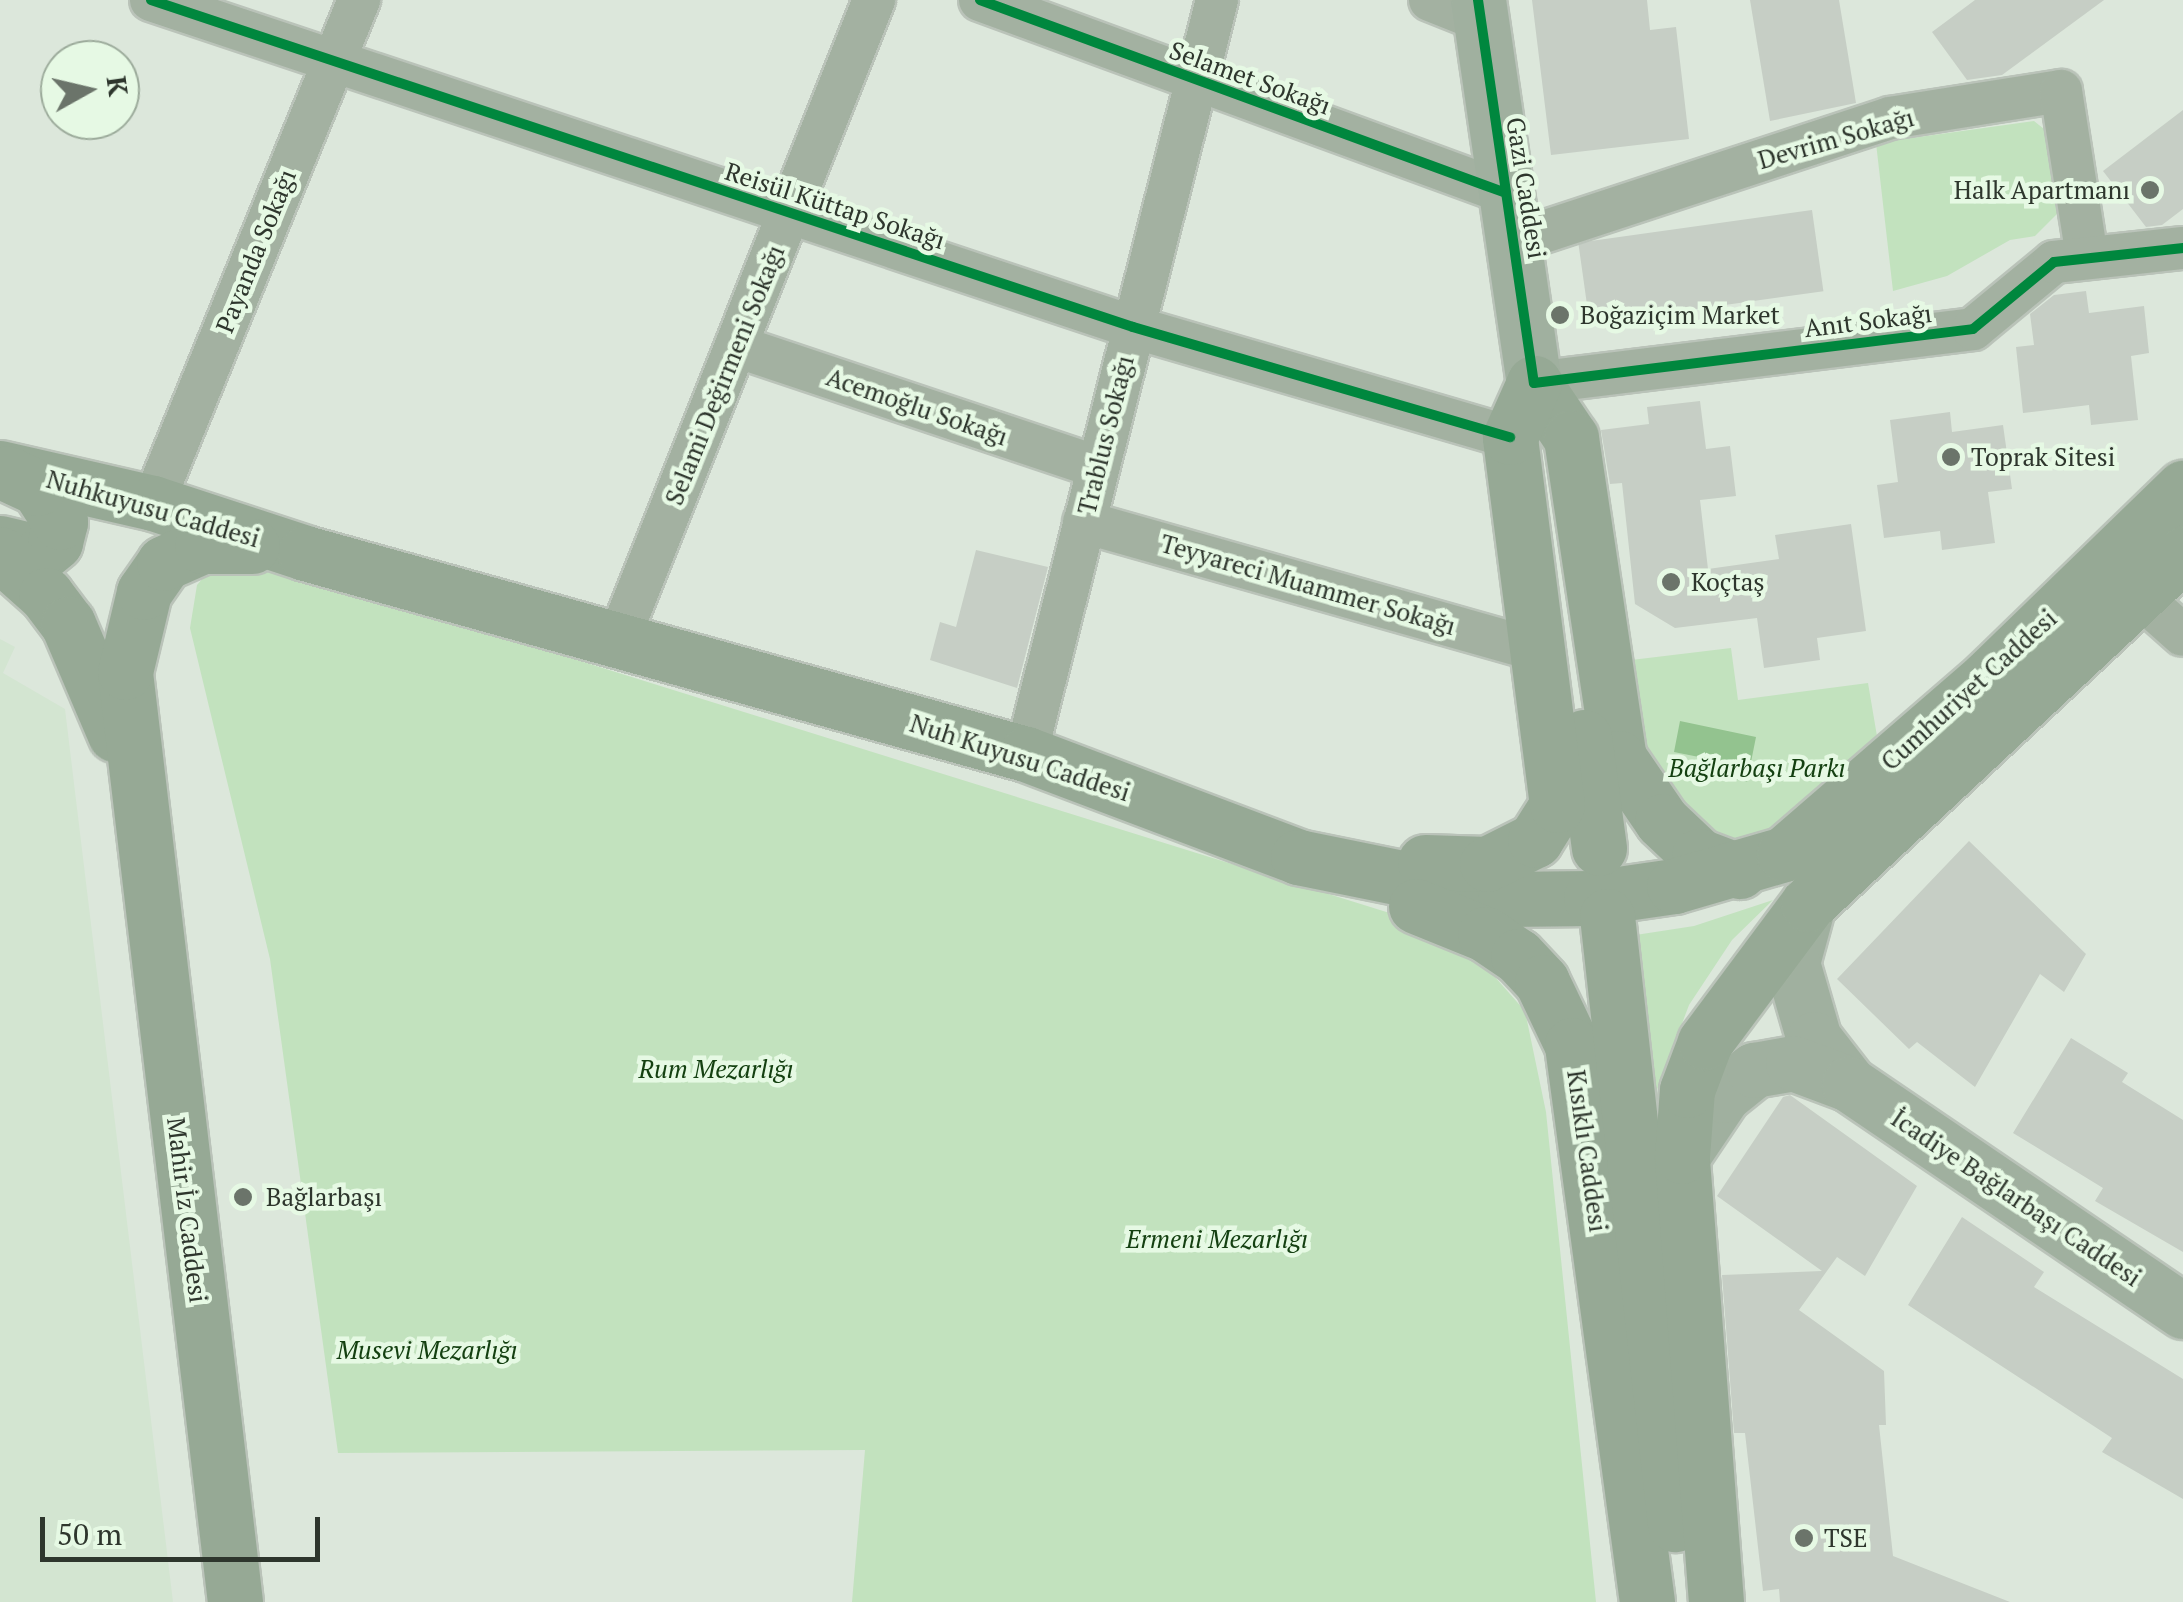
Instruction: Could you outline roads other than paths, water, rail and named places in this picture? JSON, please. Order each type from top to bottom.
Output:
[{"type":"main road","name":"Gazi Caddesi","points":[[1479,10],[1534,382]]},
{"type":"main road","points":[[1298,858],[1487,864],[1534,840],[1557,805],[1532,649],[1510,438],[1534,382]]},
{"type":"main road","points":[[1534,382],[1599,848]]},
{"type":"main road","points":[[1534,382],[1570,438],[1619,758],[1662,820],[1698,856],[1739,871]]},
{"type":"main road","name":"Nuhkuyusu Caddesi","points":[[0,469],[153,503],[305,553]]},
{"type":"main road","points":[[0,469],[38,488],[60,522],[55,542],[42,553],[0,543]]},
{"type":"main road","name":"Cumhuriyet Caddesi","points":[[1739,871],[1784,854],[1988,677],[2183,488]]},
{"type":"main road","points":[[138,818],[125,672],[132,629],[153,576],[181,551],[202,546],[305,553]]},
{"type":"main road","name":"Nuh Kuyusu Caddesi","points":[[305,553],[1026,754],[1298,858],[1504,899],[1591,898],[1739,871]]},
{"type":"main road","points":[[0,554],[46,594],[68,624],[108,709],[138,818]]},
{"type":"main road","name":"Cumhuriyet Caddesi","points":[[1808,904],[2183,554]]},
{"type":"main road","name":"Mahir İz Caddesi","points":[[138,818],[236,1602]]},
{"type":"main road","name":"Kısıklı Caddesi","points":[[1298,858],[1486,934],[1542,982],[1572,1045],[1647,1602]]},
{"type":"main road","points":[[1716,1602],[1682,1156],[1688,1090],[1704,1042],[1808,904]]},
{"type":"main road","name":"İcadiye Bağlarbaşı Caddesi","points":[[1808,904],[1792,963],[1814,1039],[1849,1084]]},
{"type":"main road","points":[[1607,916],[1681,1602]]},
{"type":"main road","name":"İcadiye Bağlarbaşı Caddesi","points":[[1682,1156],[1723,1096],[1754,1070],[1793,1063],[1849,1084],[2183,1311]]},
{"type":"street","name":"Reisül Küttap Sokağı","points":[[151,0],[1134,326],[1510,438]]},
{"type":"street","name":"Payanda Sokağı","points":[[153,503],[358,0]]},
{"type":"street","name":"Selami Değirmeni Sokağı","points":[[620,638],[874,0]]},
{"type":"street","name":"Selamet Sokağı","points":[[980,0],[1197,80],[1510,218]]},
{"type":"street","name":"Trablus Sokağı","points":[[1026,754],[1218,0]]},
{"type":"street","points":[[1430,0],[1479,10]]},
{"type":"street","name":"Devrim Sokağı","points":[[1510,218],[1890,118],[2061,92],[2087,257]]},
{"type":"street","name":"Anıt Sokağı","points":[[1534,382],[1974,328],[2054,262],[2183,248]]},
{"type":"street","name":"Acemoğlu Sokağı","points":[[736,346],[1098,467]]},
{"type":"street","name":"Teyyareci Muammer Sokağı","points":[[1084,522],[1532,649]]},
{"type":"street","points":[[2140,597],[2183,635]]},
{"type":"place","name":"Halk Apartmanı","points":[[2150,190]]},
{"type":"place","name":"Boğaziçim Market","points":[[1560,315]]},
{"type":"place","name":"Toprak Sitesi","points":[[1951,457]]},
{"type":"place","name":"Koçtaş","points":[[1671,582]]},
{"type":"place","name":"Bağlarbaşı","points":[[243,1197]]},
{"type":"place","name":"TSE","points":[[1804,1538]]},
{"type":"park label","name":"Bağlarbaşı Parkı","points":[[1757,768]]},
{"type":"park label","name":"Rum Mezarlığı","points":[[716,1069]]},
{"type":"park label","name":"Ermeni Mezarlığı","points":[[1217,1239]]},
{"type":"park label","name":"Musevi Mezarlığı","points":[[427,1350]]}]
